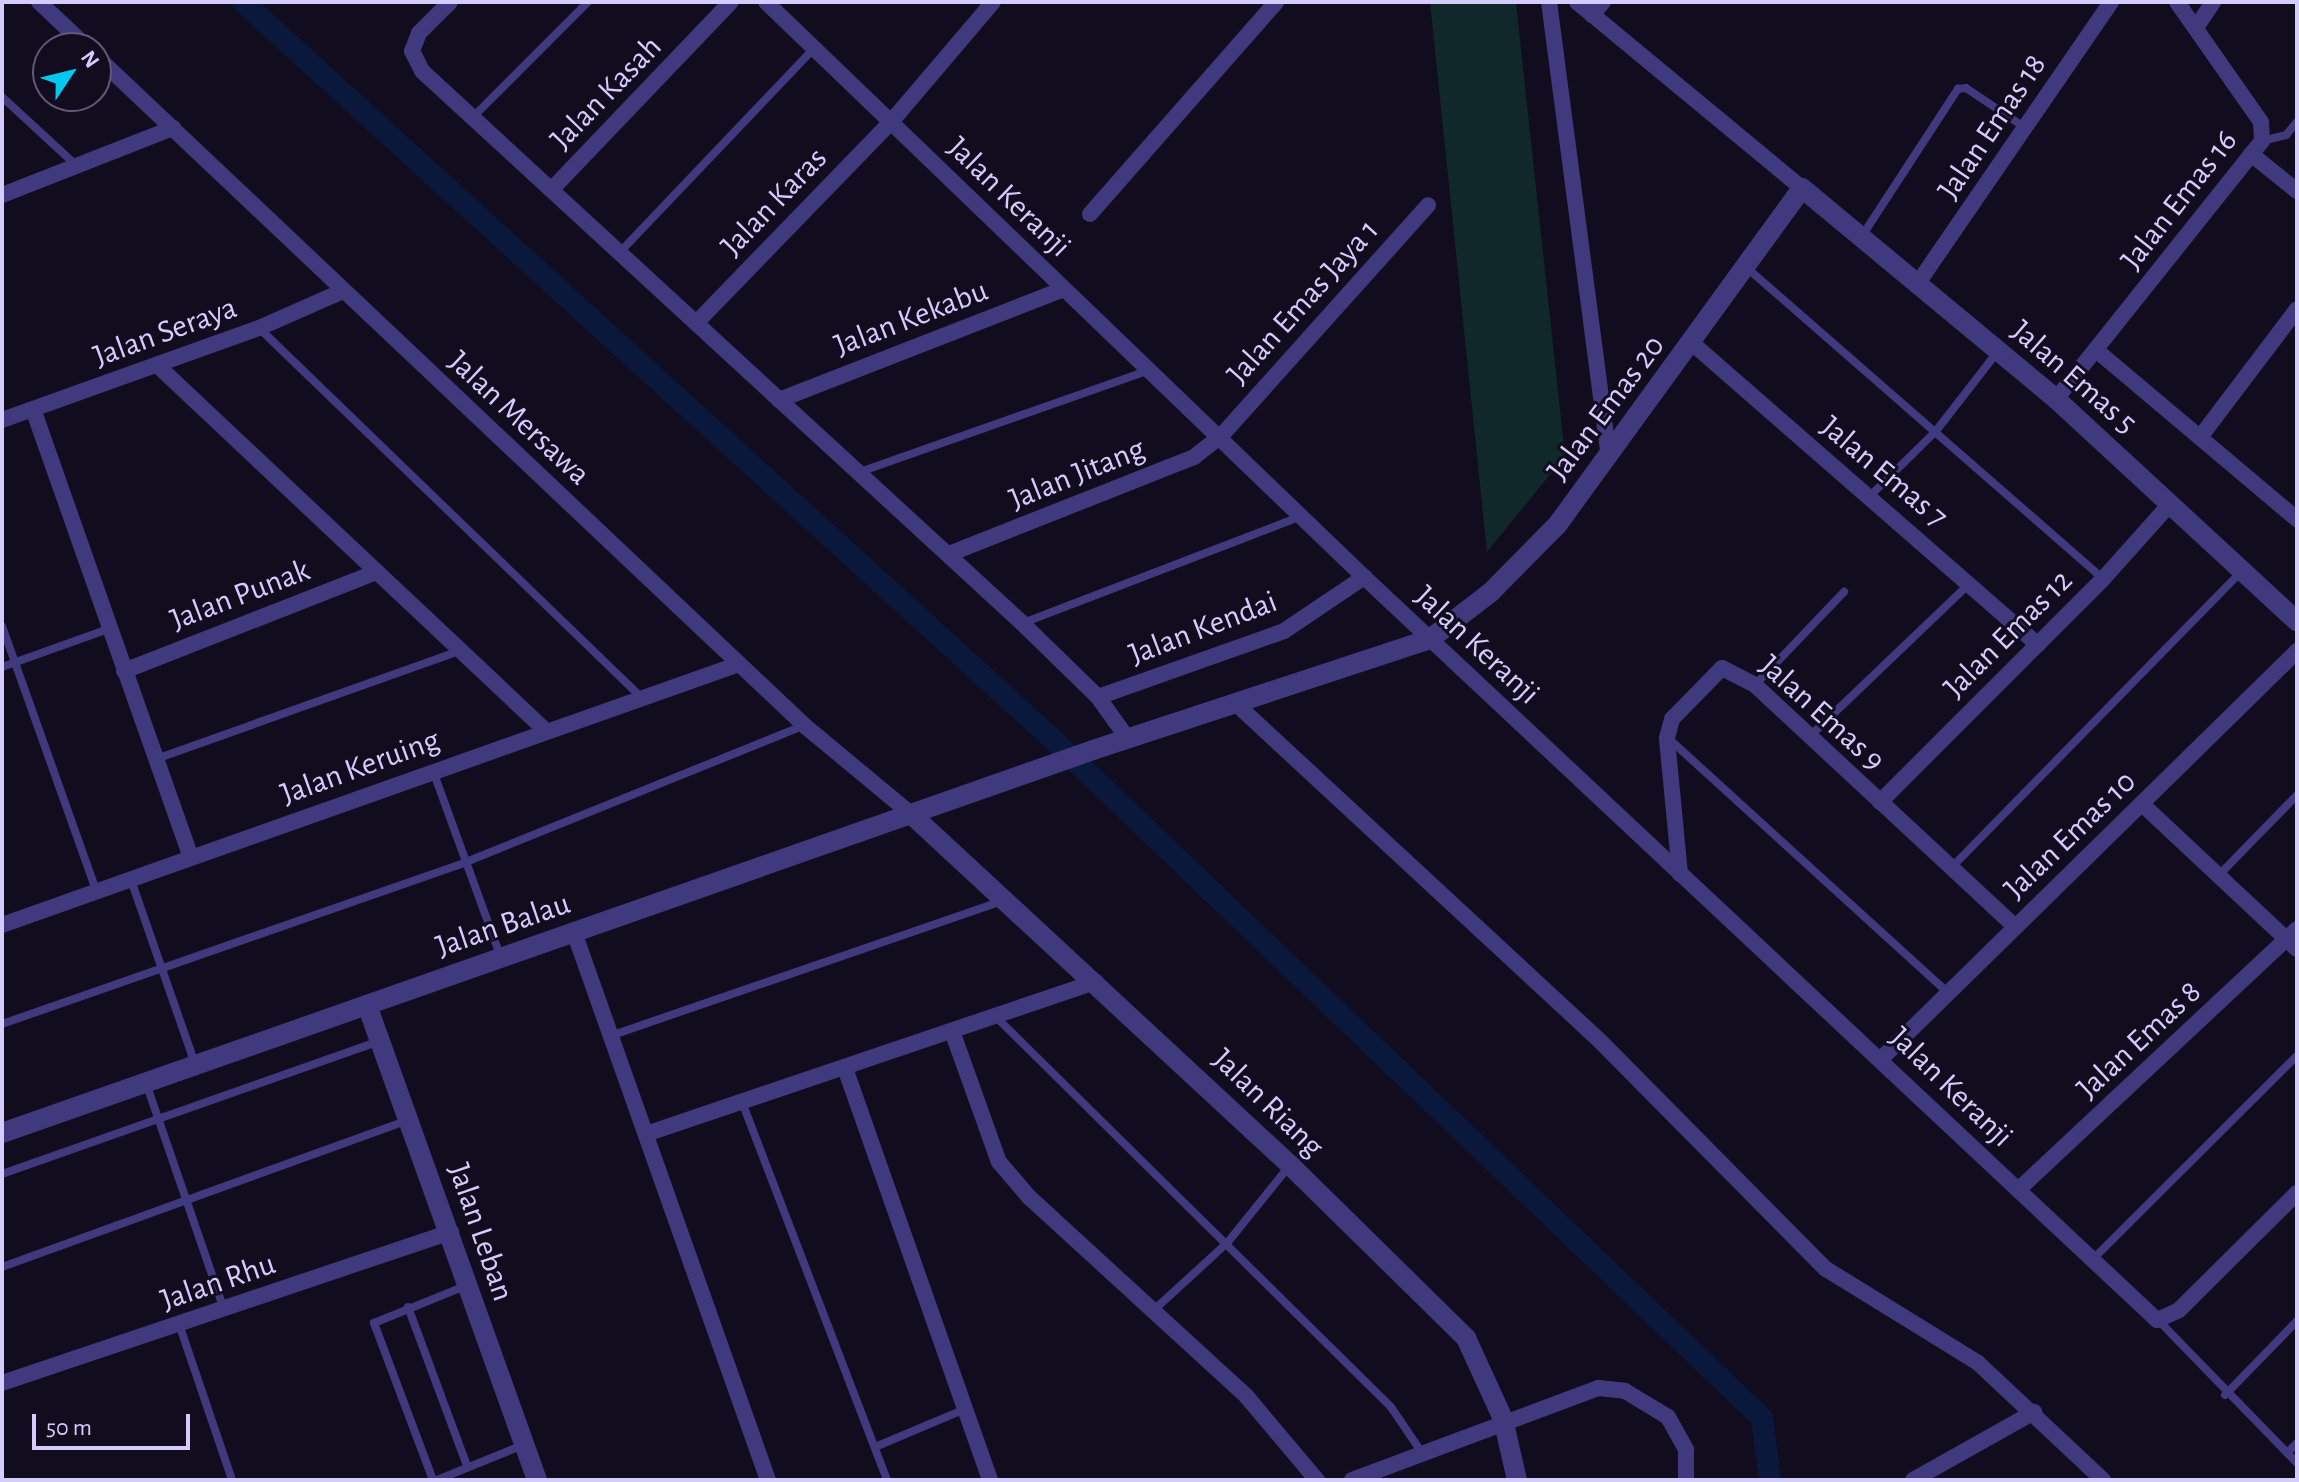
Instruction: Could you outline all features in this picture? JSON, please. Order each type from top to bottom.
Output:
[{"type":"street","points":[[39,2],[71,32]]},
{"type":"street","points":[[450,2],[419,33],[412,51],[422,71],[554,187],[857,473],[1022,623],[1098,697],[1128,739]]},
{"type":"street","name":"Jalan Kasah","points":[[554,187],[731,2]]},
{"type":"street","name":"Jalan Keranji","points":[[766,2],[1063,289],[1221,436],[1364,577],[2157,1320]]},
{"type":"street","name":"Jalan Karas","points":[[698,321],[891,122],[993,2]]},
{"type":"street","points":[[1090,214],[1276,2]]},
{"type":"street","points":[[1549,2],[1608,452]]},
{"type":"street","points":[[1577,2],[1598,8],[1802,188]]},
{"type":"street","name":"Jalan Emas 18","points":[[1918,283],[2111,2]]},
{"type":"street","points":[[2177,2],[2197,26],[2213,2]]},
{"type":"street","name":"Jalan Emas 16","points":[[2056,399],[2257,148],[2261,122],[2197,26]]},
{"type":"street","name":"Jalan Mersawa","points":[[112,71],[805,726],[911,814]]},
{"type":"street","points":[[2,195],[173,128]]},
{"type":"street","points":[[2257,148],[2297,191]]},
{"type":"street","name":"Jalan Emas 20","points":[[1430,639],[1525,560],[1558,524],[1608,452],[1747,268],[1802,188]]},
{"type":"street","name":"Jalan Emas 5","points":[[1802,188],[2056,399],[2297,621]]},
{"type":"street","name":"Jalan Emas Jaya 1","points":[[1221,436],[1428,205]]},
{"type":"street","name":"Jalan Kekabu","points":[[779,400],[1063,289]]},
{"type":"street","name":"Jalan Seraya","points":[[2,420],[259,328],[343,291]]},
{"type":"street","points":[[2201,436],[2297,309]]},
{"type":"street","name":"Jalan Emas 7","points":[[1692,343],[1971,582],[2038,645]]},
{"type":"street","points":[[2096,350],[2297,519]]},
{"type":"street","points":[[157,365],[545,730]]},
{"type":"street","points":[[33,409],[108,629],[191,857]]},
{"type":"street","name":"Jalan Jitang","points":[[949,554],[1194,457],[1221,436]]},
{"type":"street","name":"Jalan Emas 12","points":[[1880,802],[2103,579],[2171,503]]},
{"type":"street","name":"Jalan Punak","points":[[124,671],[376,572]]},
{"type":"street","name":"Jalan Kendai","points":[[1098,697],[1284,631],[1364,577]]},
{"type":"street","name":"Jalan Balau","points":[[2,1133],[1093,750],[1430,639]]},
{"type":"street","name":"Jalan Emas 10","points":[[1881,1059],[2297,651]]},
{"type":"street","name":"Jalan Keruing","points":[[2,925],[640,696],[739,664]]},
{"type":"street","name":"Jalan Emas 9","points":[[1667,738],[1672,719],[1715,671],[1730,669],[1755,685],[2015,927]]},
{"type":"street","points":[[1234,702],[1600,1041],[1826,1269],[1932,1331],[2034,1412],[2103,1480]]},
{"type":"street","points":[[1667,738],[1680,874]]},
{"type":"street","points":[[2142,804],[2294,939]]},
{"type":"street","name":"Jalan Riang","points":[[911,814],[1096,982],[1290,1165],[1466,1338],[1503,1419],[1517,1480]]},
{"type":"street","points":[[574,932],[768,1480]]},
{"type":"street","name":"Jalan Emas 8","points":[[2018,1190],[2294,939]]},
{"type":"street","points":[[646,1134],[1096,982]]},
{"type":"street","name":"Jalan Leban","points":[[367,1005],[383,1040],[537,1480]]},
{"type":"street","points":[[952,1031],[999,1162],[1029,1197],[1155,1309],[1247,1397],[1317,1480]]},
{"type":"street","points":[[845,1068],[990,1480]]},
{"type":"street","points":[[2157,1320],[2179,1310],[2295,1199]]},
{"type":"street","name":"Jalan Rhu","points":[[2,1383],[451,1232]]},
{"type":"street","points":[[1352,1480],[1423,1454],[1503,1419],[1598,1388],[1625,1391],[1650,1402],[1679,1430],[1686,1480]]},
{"type":"street","points":[[1913,1480],[2034,1412]]},
{"type":"lane","points":[[473,117],[588,2]]},
{"type":"lane","points":[[621,251],[814,48]]},
{"type":"lane","points":[[1862,237],[1958,89],[1966,88],[2025,128]]},
{"type":"lane","points":[[2,97],[76,165]]},
{"type":"lane","points":[[2257,148],[2286,135],[2297,122]]},
{"type":"lane","points":[[1747,268],[2103,579]]},
{"type":"lane","points":[[259,328],[640,696]]},
{"type":"lane","points":[[1869,497],[1936,431],[1999,351]]},
{"type":"lane","points":[[857,473],[1151,370]]},
{"type":"lane","points":[[1022,623],[1302,516]]},
{"type":"lane","points":[[1952,867],[2243,570]]},
{"type":"lane","points":[[1809,737],[1971,582]]},
{"type":"lane","points":[[1755,685],[1844,592]]},
{"type":"lane","points":[[2,626],[96,890]]},
{"type":"lane","points":[[2,667],[108,629]]},
{"type":"lane","points":[[155,759],[460,650]]},
{"type":"lane","points":[[2,1024],[466,862],[805,726]]},
{"type":"lane","points":[[1667,738],[1949,994]]},
{"type":"lane","points":[[433,770],[501,958]]},
{"type":"lane","points":[[2220,874],[2297,795]]},
{"type":"lane","points":[[131,880],[195,1065]]},
{"type":"lane","points":[[609,1036],[1006,899]]},
{"type":"lane","points":[[995,1017],[1228,1242],[1391,1407],[1423,1454]]},
{"type":"lane","points":[[2,1174],[383,1040]]},
{"type":"lane","points":[[2093,1259],[2297,1056]]},
{"type":"lane","points":[[146,1082],[224,1309]]},
{"type":"lane","points":[[742,1102],[887,1480]]},
{"type":"lane","points":[[2,1267],[410,1119]]},
{"type":"lane","points":[[1155,1309],[1228,1242],[1290,1165]]},
{"type":"lane","points":[[467,1285],[378,1318],[373,1330],[435,1480],[524,1445]]},
{"type":"lane","points":[[408,1307],[467,1466]]},
{"type":"lane","points":[[2157,1320],[2225,1395],[2297,1463]]},
{"type":"lane","points":[[2225,1395],[2297,1321]]},
{"type":"lane","points":[[179,1324],[232,1480]]},
{"type":"lane","points":[[875,1447],[963,1410]]},
{"type":"lane","points":[[2287,1453],[2297,1443]]},
{"type":"green space","points":[[1430,2],[1516,3],[1565,456],[1487,552]]},
{"type":"waterway","points":[[243,2],[1048,735],[1762,1418],[1770,1480]]}]
